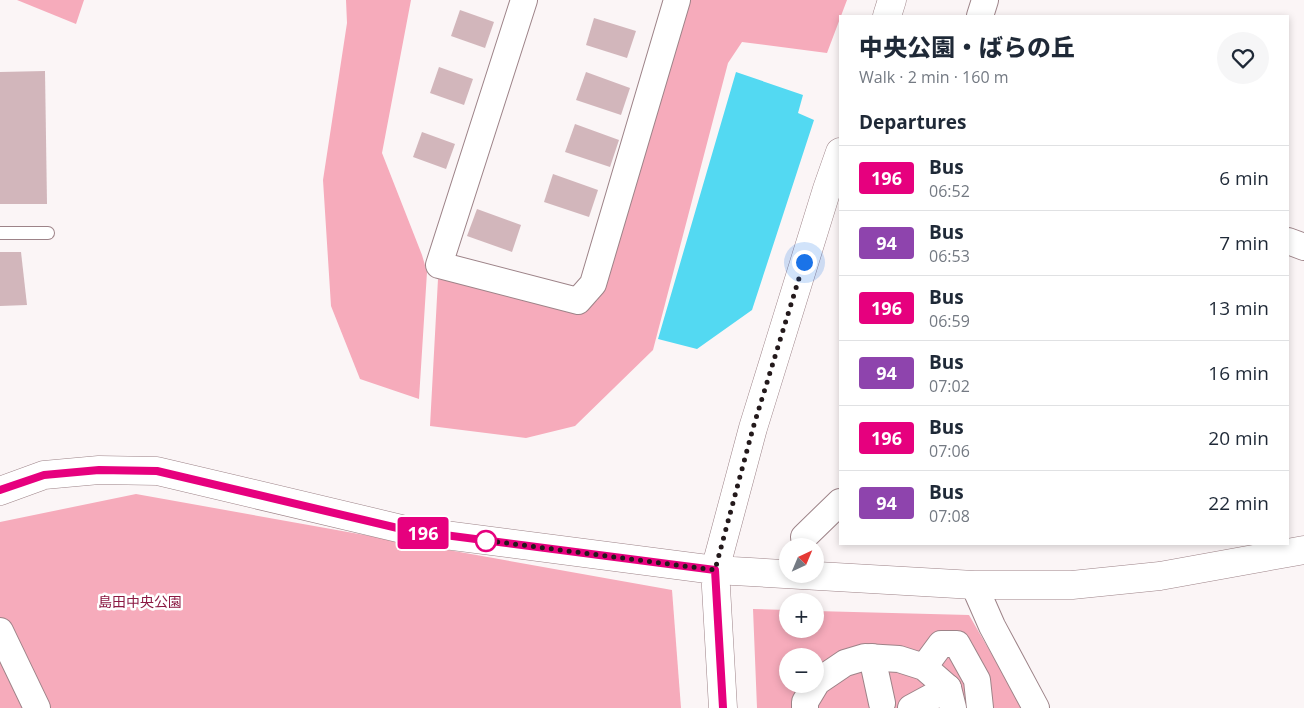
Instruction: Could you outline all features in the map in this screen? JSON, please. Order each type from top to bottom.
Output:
[{"type":"street","points":[[524,0],[439,265],[578,302],[593,284],[677,0]]},
{"type":"street","points":[[887,15],[892,0]]},
{"type":"street","points":[[980,15],[986,0]]},
{"type":"street","points":[[723,708],[715,570],[753,428],[833,192],[839,158]]},
{"type":"street","points":[[1289,241],[1304,247]]},
{"type":"street","points":[[0,490],[44,475],[99,470],[157,471],[406,530],[715,570],[974,585],[1072,585],[1160,576],[1304,550]]},
{"type":"street","points":[[804,537],[839,503]]},
{"type":"street","points":[[974,585],[992,626],[1036,708]]},
{"type":"street","points":[[0,631],[37,708]]},
{"type":"street","points":[[924,667],[941,644],[957,644],[977,680],[980,708]]},
{"type":"street","points":[[805,708],[805,702],[817,682],[845,663],[865,657],[899,659],[924,667],[950,698],[911,708]]},
{"type":"street","points":[[872,657],[883,706]]},
{"type":"lane","points":[[0,233],[48,233]]},
{"type":"green space","points":[[17,0],[84,0],[76,24]]},
{"type":"green space","points":[[346,0],[411,0],[382,153],[427,272],[419,399],[360,379],[331,306],[323,180],[347,23]]},
{"type":"green space","points":[[685,0],[847,0],[841,15],[839,15],[839,21],[827,53],[742,42],[728,63],[653,350],[575,426],[526,438],[430,426],[438,279],[597,301]]},
{"type":"green space","name":"島田中央公園","points":[[136,494],[672,590],[681,708],[0,708],[0,522]]},
{"type":"green space","points":[[753,609],[779,610],[779,638],[824,638],[824,611],[969,615],[1023,708],[757,708]]},
{"type":"water","points":[[736,72],[803,95],[798,113],[814,120],[752,310],[697,349],[658,339]]},
{"type":"building","points":[[460,10],[494,22],[485,48],[451,36]]},
{"type":"building","points":[[594,18],[636,31],[627,58],[586,45]]},
{"type":"building","points":[[439,67],[473,79],[464,105],[430,93]]},
{"type":"building","points":[[45,71],[47,204],[0,204],[0,72]]},
{"type":"building","points":[[586,72],[630,88],[621,115],[576,100]]},
{"type":"building","points":[[575,124],[619,140],[610,167],[565,152]]},
{"type":"building","points":[[422,132],[455,144],[446,169],[413,157]]},
{"type":"building","points":[[553,174],[598,190],[589,217],[544,202]]},
{"type":"building","points":[[477,209],[521,225],[512,252],[467,236]]},
{"type":"building","points":[[0,252],[21,252],[27,305],[0,306]]},
{"type":"bus line","name":"196","points":[[0,490],[44,475],[99,470],[157,471],[406,530],[715,570],[723,708]]},
{"type":"route","points":[[486,541],[483,540],[715,570],[753,428],[804,262]]}]
